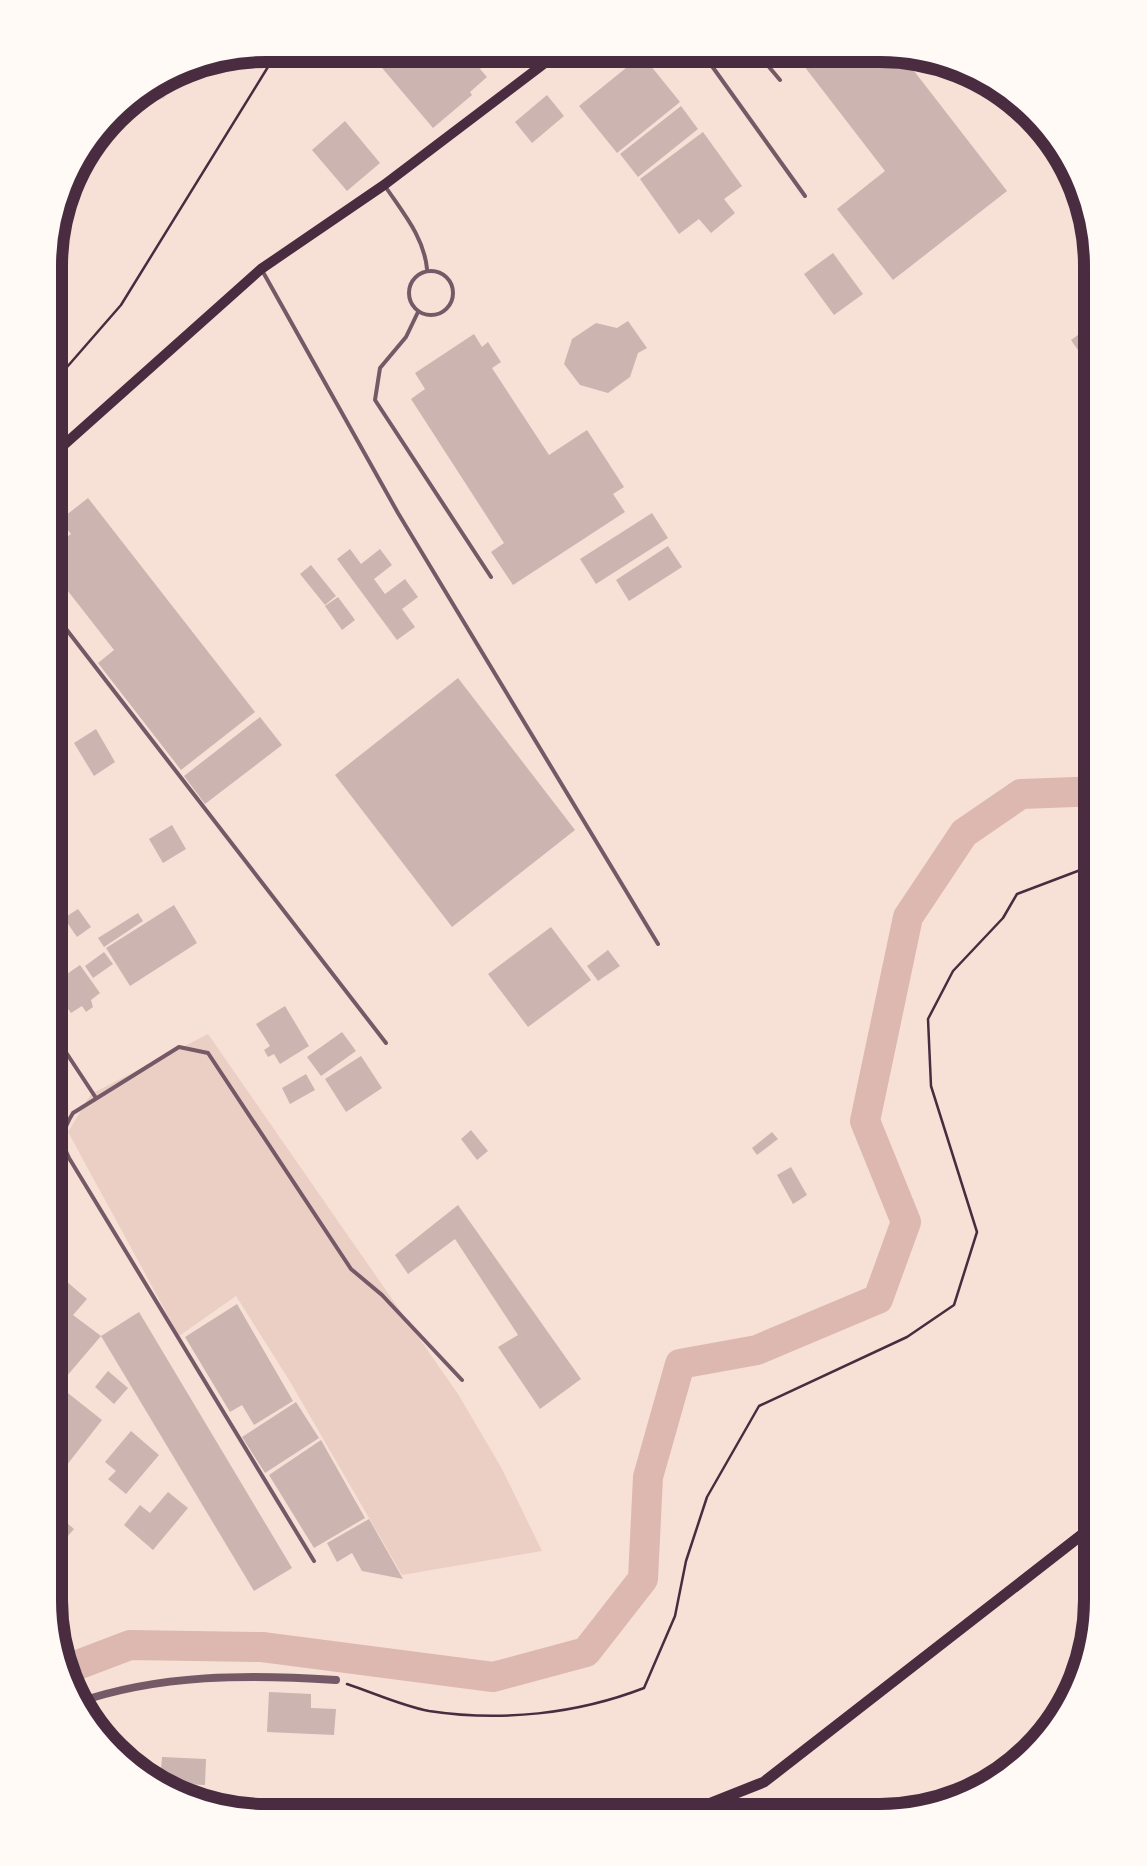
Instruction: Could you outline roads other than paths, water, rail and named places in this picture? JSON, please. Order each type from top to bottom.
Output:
[{"type":"main road","points":[[62,446],[262,269],[384,185],[546,62]]},
{"type":"main road","points":[[708,1804],[764,1782],[1084,1533]]},
{"type":"street","points":[[89,1699],[177,1680],[273,1676],[336,1680]]},
{"type":"lane","points":[[709,62],[805,196]]},
{"type":"lane","points":[[765,62],[780,80]]},
{"type":"lane","points":[[384,185],[420,239],[427,269]]},
{"type":"lane","points":[[262,269],[398,513],[658,944]]},
{"type":"lane","points":[[427,269],[444,273],[455,288],[451,306],[436,316],[418,312],[408,297],[412,279],[427,269]]},
{"type":"lane","points":[[418,312],[406,337],[380,368],[375,400],[491,578]]},
{"type":"lane","points":[[62,624],[386,1043]]},
{"type":"lane","points":[[62,1046],[96,1098]]},
{"type":"lane","points":[[314,1561],[65,1149],[62,1140],[73,1112],[179,1047],[208,1053],[351,1268],[382,1295],[462,1380]]},
{"type":"waterway","points":[[74,1666],[130,1645],[262,1647],[493,1677],[586,1652],[643,1579],[648,1477],[680,1364],[757,1350],[878,1299],[906,1222],[865,1121],[908,917],[964,833],[1021,794],[1084,792]]}]
